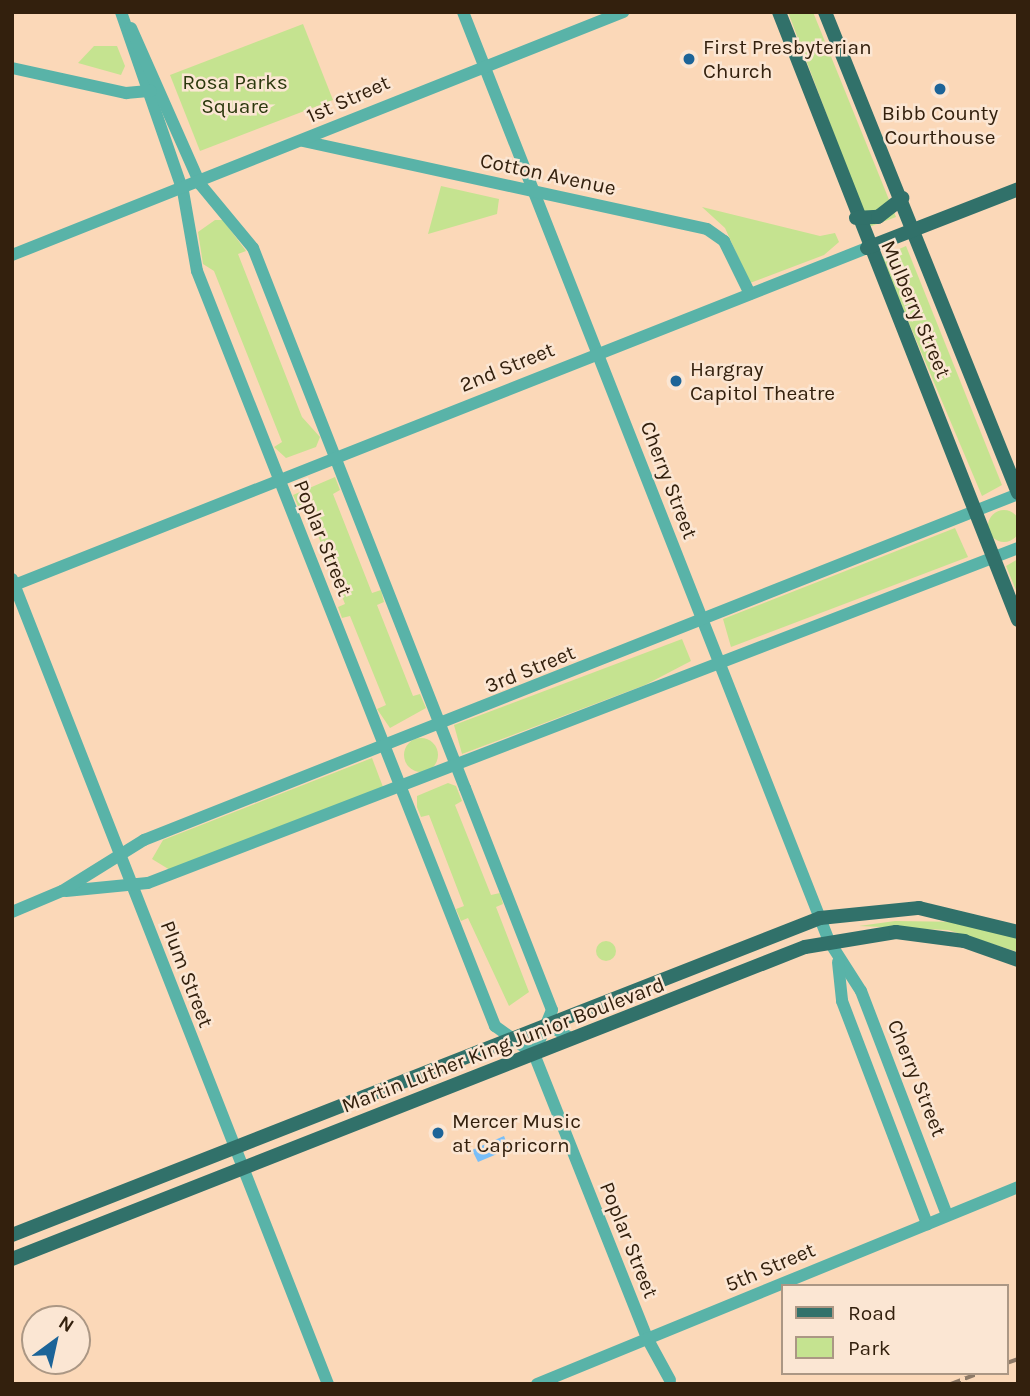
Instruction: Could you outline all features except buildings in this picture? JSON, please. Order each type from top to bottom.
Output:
[{"type":"main road","name":"Mulberry Street","points":[[779,12],[867,248],[1018,620]]},
{"type":"main road","name":"Mulberry Street","points":[[825,12],[915,230],[1018,493]]},
{"type":"main road","name":"2nd Street","points":[[867,248],[1018,188]]},
{"type":"main road","points":[[856,218],[878,217],[902,198]]},
{"type":"main road","name":"Martin Luther King Junior Boulevard","points":[[12,1235],[820,918],[919,908],[958,912],[1018,932]]},
{"type":"main road","name":"Martin Luther King Junior Boulevard","points":[[12,1259],[829,941],[877,933],[926,934],[1018,960]]},
{"type":"street","name":"Poplar Street","points":[[122,12],[161,89],[200,184],[253,248],[454,766],[552,1010],[534,1054]]},
{"type":"street","name":"Poplar Street","points":[[122,12],[144,92],[183,191],[197,271],[387,745],[497,1031],[534,1054],[665,1382]]},
{"type":"street","name":"Cherry Street","points":[[463,12],[829,941],[838,962],[861,991],[932,1169],[947,1215]]},
{"type":"street","name":"1st Street","points":[[12,255],[183,191],[303,141],[345,118],[623,12]]},
{"type":"street","points":[[12,68],[144,92],[161,89]]},
{"type":"street","name":"Cotton Avenue","points":[[303,141],[706,229],[724,241],[750,294]]},
{"type":"street","name":"2nd Street","points":[[13,583],[867,248]]},
{"type":"street","name":"3rd Street","points":[[12,912],[62,891],[120,853],[1018,493]]},
{"type":"street","name":"3rd Street","points":[[62,891],[132,885],[403,786],[1018,548]]},
{"type":"street","name":"Plum Street","points":[[13,583],[328,1384]]},
{"type":"street","name":"Cherry Street","points":[[838,962],[842,1002],[927,1224]]},
{"type":"street","points":[[547,1024],[572,1039]]},
{"type":"street","points":[[909,1177],[923,1180],[932,1169]]},
{"type":"street","name":"5th Street","points":[[537,1384],[1018,1187]]},
{"type":"shaded area","points":[[12,12],[1018,12],[1018,1384],[12,1384]]},
{"type":"green space","points":[[788,12],[813,12],[896,217],[869,227]]},
{"type":"green space","name":"Rosa Parks Square","points":[[303,24],[333,100],[200,151],[170,75]]},
{"type":"green space","points":[[94,46],[117,46],[125,66],[121,75],[78,63]]},
{"type":"green space","points":[[441,186],[499,199],[497,214],[428,234]]},
{"type":"green space","points":[[702,207],[820,236],[835,233],[839,242],[824,255],[750,283],[725,228]]},
{"type":"green space","points":[[215,220],[223,220],[246,251],[238,254],[302,417],[320,437],[316,447],[286,458],[274,447],[282,442],[214,271],[203,264],[198,232]]},
{"type":"green space","points":[[906,246],[1002,485],[982,496],[881,257]]},
{"type":"green space","points":[[335,477],[340,490],[333,494],[372,593],[381,590],[384,602],[377,605],[413,696],[420,694],[426,708],[390,728],[377,709],[386,705],[350,616],[342,618],[338,607],[345,604],[306,505],[298,506],[293,495]]},
{"type":"green space","points":[[1004,510],[1015,515],[1020,526],[1015,537],[1004,542],[993,537],[988,526],[993,515]]},
{"type":"green space","points":[[955,528],[968,557],[731,647],[723,619]]},
{"type":"green space","points":[[1018,559],[1018,595],[1006,566]]},
{"type":"green space","points":[[682,639],[691,661],[645,685],[462,754],[454,725]]},
{"type":"green space","points":[[421,738],[433,743],[438,755],[433,767],[421,772],[409,767],[404,755],[409,743]]},
{"type":"green space","points":[[372,758],[383,787],[170,870],[152,859],[163,840]]},
{"type":"green space","points":[[448,783],[456,786],[462,801],[455,805],[491,895],[500,893],[503,904],[496,907],[529,992],[509,1006],[468,918],[461,921],[456,909],[464,906],[429,815],[421,817],[417,807],[417,796]]},
{"type":"green space","points":[[895,921],[966,922],[1018,938],[1018,952],[948,930],[859,926]]},
{"type":"green space","points":[[606,941],[613,944],[616,951],[613,958],[606,961],[599,958],[596,951],[599,944]]},
{"type":"water","points":[[504,1136],[509,1149],[478,1162],[472,1150]]},
{"type":"railway","points":[[1009,1362],[1018,1359]]},
{"type":"railway","points":[[951,1384],[974,1375]]},
{"type":"place","name":"First Presbyterian Church","points":[[689,59]]},
{"type":"place","name":"Bibb County Courthouse","points":[[940,89]]},
{"type":"place","name":"Hargray Capitol Theatre","points":[[676,381]]},
{"type":"place","name":"Mercer Music at Capricorn","points":[[438,1133]]}]
